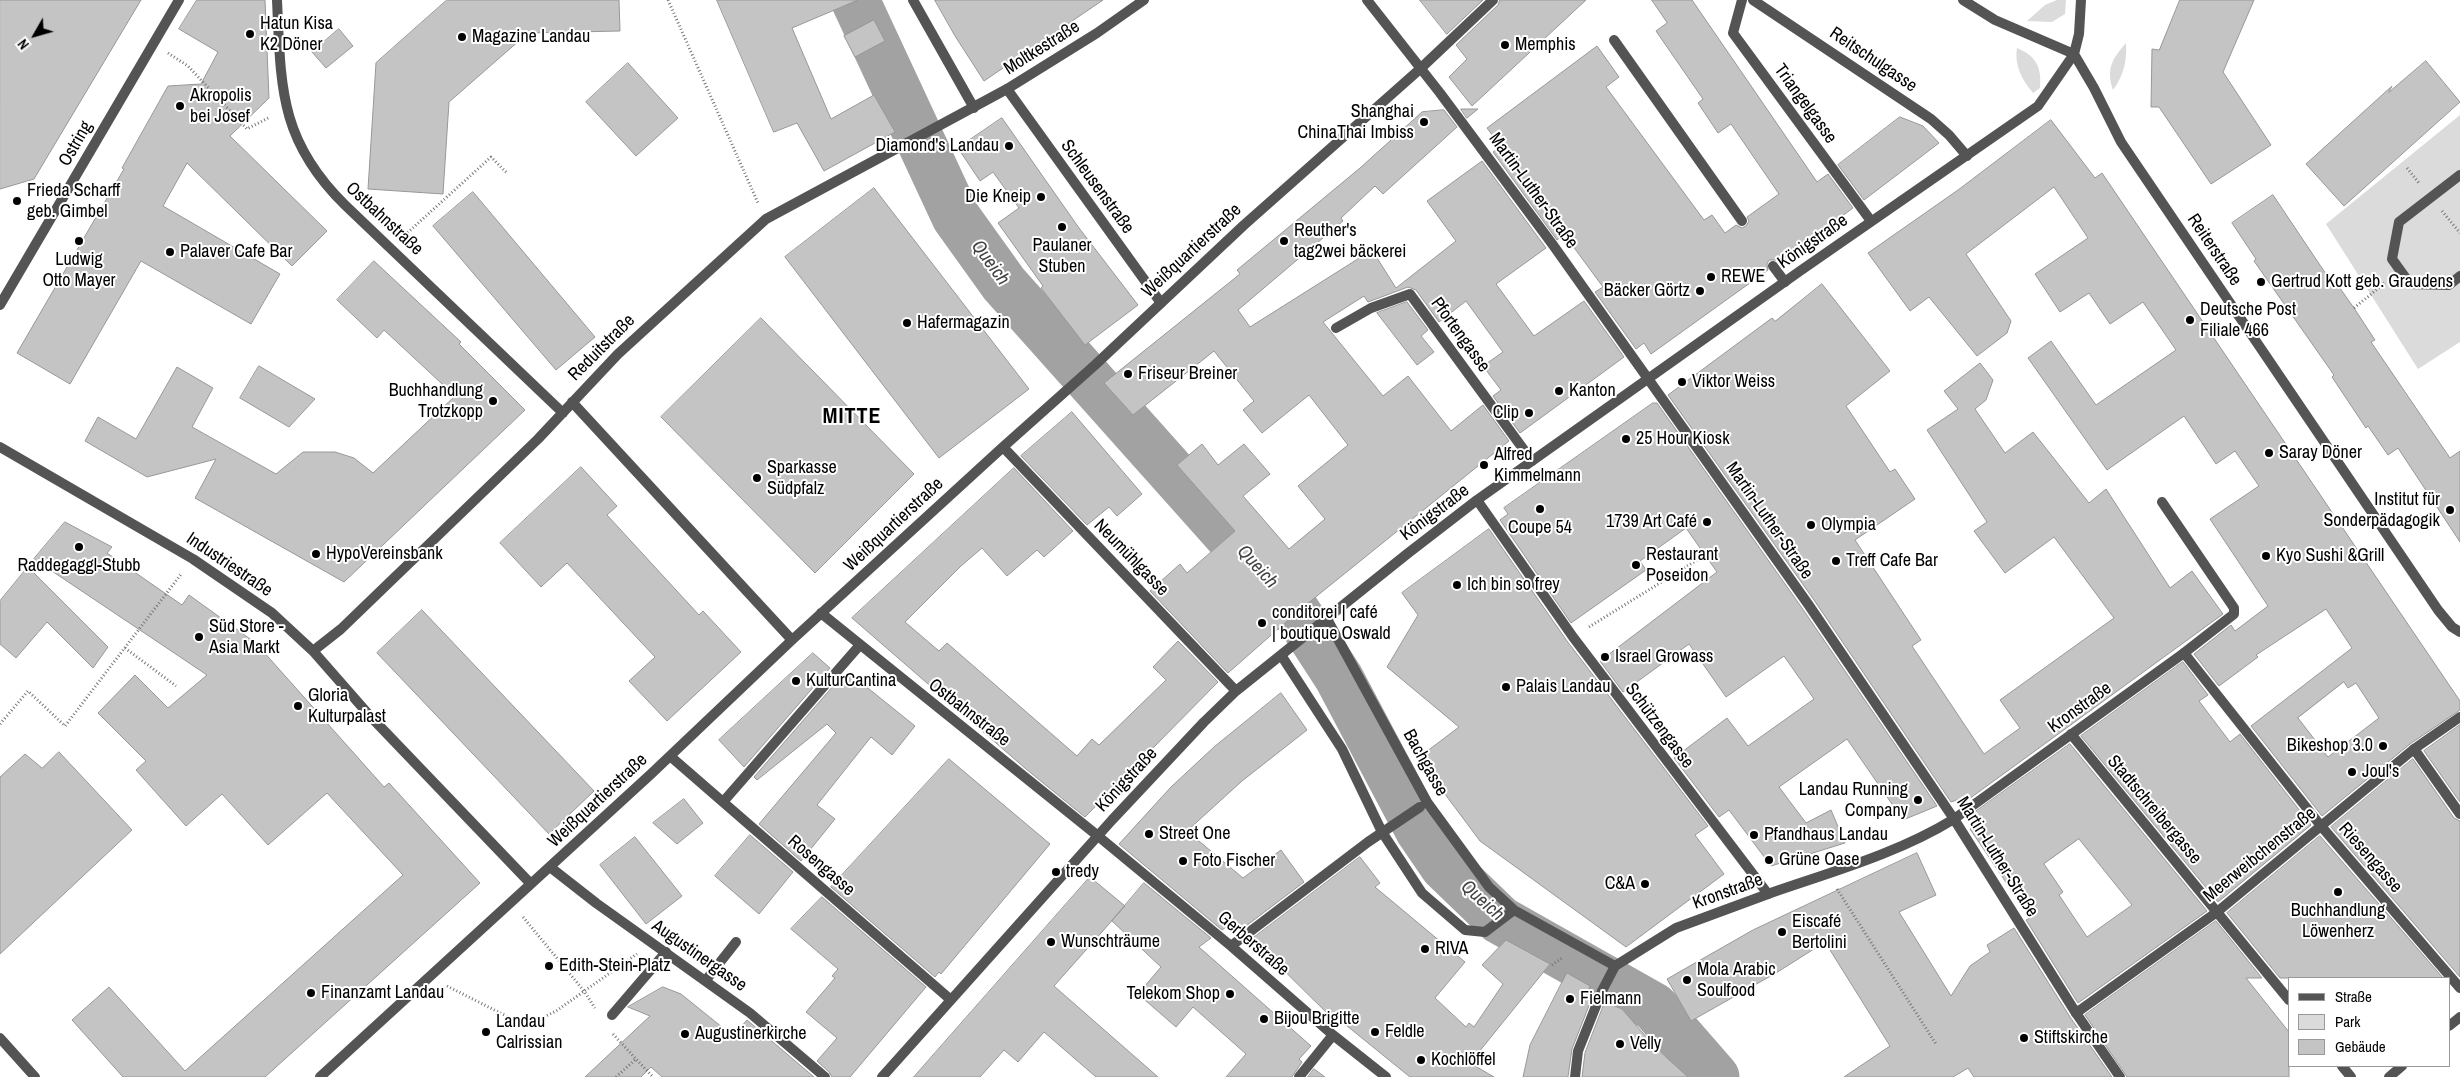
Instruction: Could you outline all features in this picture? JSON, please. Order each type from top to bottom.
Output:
[{"type":"street","name":"Ostring","points":[[0,305],[179,0]]},
{"type":"street","name":"Ostbahnstraße","points":[[277,0],[281,78],[286,108],[291,126],[314,171],[326,186],[562,412]]},
{"type":"street","points":[[913,0],[974,108]]},
{"type":"street","name":"Moltkestraße","points":[[954,120],[1098,33],[1144,0]]},
{"type":"street","name":"Martin-Luther-Straße","points":[[1367,0],[1440,92],[1553,245],[1808,604],[1954,819],[2076,1013],[2120,1077]]},
{"type":"street","name":"Weißquartierstraße","points":[[320,1077],[670,756],[821,613],[1002,447],[1095,365],[1291,182],[1420,69],[1493,0]]},
{"type":"street","name":"Triangelgasse","points":[[1742,0],[1733,33],[1871,221]]},
{"type":"street","name":"Reitschulgasse","points":[[1753,0],[1931,119],[1949,135],[1967,156]]},
{"type":"street","points":[[1963,0],[1995,20],[2074,54],[2081,0]]},
{"type":"street","points":[[1614,40],[1742,221]]},
{"type":"street","name":"Königstraße","points":[[882,1077],[1174,753],[1236,691],[1477,500],[1871,221],[2038,106],[2074,54]]},
{"type":"street","name":"Reiterstraße","points":[[2074,54],[2094,88],[2121,142],[2432,602],[2452,627],[2460,632]]},
{"type":"street","name":"Schleusenstraße","points":[[1007,89],[1161,303]]},
{"type":"street","name":"Reduitstraße","points":[[313,651],[348,622],[534,443],[643,329],[766,219],[954,120]]},
{"type":"street","points":[[2460,175],[2399,222],[2392,259],[2410,284],[2449,285],[2460,276]]},
{"type":"street","points":[[1773,266],[1785,282]]},
{"type":"street","name":"Pfortengasse","points":[[1336,328],[1371,308],[1410,294],[1532,461]]},
{"type":"street","points":[[572,402],[792,640]]},
{"type":"street","name":"Industriestraße","points":[[0,447],[192,559],[272,613],[313,651],[377,723],[530,883]]},
{"type":"street","name":"Neumühlgasse","points":[[1002,447],[1236,691]]},
{"type":"street","name":"Schützengasse","points":[[1477,500],[1573,637],[1768,894]]},
{"type":"street","name":"Kronstraße","points":[[1575,1077],[1578,1050],[1602,991],[1613,970],[1676,928],[1877,855],[1931,833],[1954,819],[2234,614],[2234,608],[2162,502]]},
{"type":"street","name":"Ostbahnstraße","points":[[821,613],[859,646],[1098,836]]},
{"type":"street","name":"Bachgasse","points":[[1327,619],[1427,802],[1489,887],[1510,912],[1613,970]]},
{"type":"street","points":[[723,802],[859,646]]},
{"type":"street","name":"Riesengasse","points":[[2184,652],[2322,826],[2460,988]]},
{"type":"street","points":[[1281,655],[1342,749],[1382,832],[1422,893],[1465,930],[1485,932],[1510,912]]},
{"type":"street","name":"Meerweibchenstraße","points":[[2076,1013],[2217,912],[2414,749],[2460,716]]},
{"type":"street","name":"Stadtschreibergasse","points":[[2071,734],[2288,999]]},
{"type":"street","points":[[2414,749],[2460,814]]},
{"type":"street","name":"Rosengasse","points":[[670,756],[952,1000]]},
{"type":"street","name":"Bachgasse","points":[[1231,946],[1382,832],[1420,807]]},
{"type":"street","name":"Gerberstraße","points":[[1098,836],[1231,946],[1333,1035],[1386,1077]]},
{"type":"street","name":"Augustinergasse","points":[[550,867],[653,944],[706,980],[782,1038],[826,1077]]},
{"type":"street","points":[[706,980],[736,942]]},
{"type":"street","points":[[612,1015],[666,952]]},
{"type":"street","points":[[2450,1025],[2460,1016]]},
{"type":"street","points":[[1299,1077],[1333,1035]]},
{"type":"street","points":[[0,1038],[35,1077]]},
{"type":"street","points":[[2343,1067],[2351,1077]]},
{"type":"path","points":[[668,0],[766,219]]},
{"type":"path","points":[[154,42],[188,66],[247,129],[286,108]]},
{"type":"path","points":[[392,248],[491,157],[507,173]]},
{"type":"path","points":[[2444,213],[2460,233]]},
{"type":"path","points":[[2354,308],[2400,271]]},
{"type":"path","points":[[1573,637],[1705,555]]},
{"type":"path","points":[[0,724],[28,691],[65,726],[192,559]]},
{"type":"path","points":[[125,648],[176,686]]},
{"type":"path","points":[[1836,886],[1936,1044]]},
{"type":"path","points":[[510,901],[584,991]]},
{"type":"path","points":[[428,977],[526,1026],[556,1012],[653,944]]},
{"type":"path","points":[[616,1077],[636,1059],[653,1077]]},
{"type":"green space","points":[[2057,0],[2066,0],[2065,14],[2052,22],[2027,21],[2045,5]]},
{"type":"green space","points":[[2126,43],[2124,68],[2113,90],[2110,70],[2114,59]]},
{"type":"green space","points":[[2017,48],[2029,55],[2039,68],[2040,88],[2033,93],[2025,83],[2020,72],[2016,54]]},
{"type":"green space","points":[[2460,115],[2460,342],[2418,369],[2326,224]]},
{"type":"building","points":[[0,0],[141,0],[34,179],[0,189]]},
{"type":"building","points":[[197,0],[265,0],[269,98],[230,136],[327,231],[292,266],[187,163],[163,206],[280,274],[251,324],[141,261],[70,384],[17,353],[124,169],[122,168],[168,86],[201,84],[218,52],[179,29]]},
{"type":"building","points":[[447,0],[619,0],[620,31],[528,33],[449,102],[443,194],[368,189],[376,63]]},
{"type":"building","points":[[717,0],[858,0],[792,28],[831,119],[874,95],[895,132],[824,171],[797,123],[774,132]]},
{"type":"building","points":[[935,0],[1103,0],[984,81],[955,36]]},
{"type":"building","points":[[1420,0],[1483,0],[1447,34]]},
{"type":"building","points":[[1500,0],[1586,0],[1472,106],[1449,77],[1467,59],[1456,45],[1498,5]]},
{"type":"building","points":[[1652,0],[1692,0],[1817,182],[1828,174],[1853,208],[1779,262],[1769,260],[1767,264],[1768,270],[1651,354],[1644,343],[1636,349],[1595,292],[1603,287],[1564,234],[1557,240],[1493,152],[1501,147],[1487,128],[1597,46],[1619,77],[1606,87],[1704,220],[1712,215],[1725,233],[1736,225],[1742,228],[1746,226],[1749,221],[1747,217],[1779,194],[1731,124],[1718,133],[1698,103],[1703,99],[1656,31],[1667,23]]},
{"type":"building","points":[[2180,0],[2254,0],[2223,72],[2271,145],[2211,184],[2159,107],[2151,107],[2152,49],[2159,50]]},
{"type":"building","points":[[874,20],[885,41],[855,57],[844,36]]},
{"type":"building","points":[[339,29],[353,46],[326,68],[312,52]]},
{"type":"building","points":[[2426,61],[2460,102],[2344,206],[2306,164],[2392,86],[2389,92]]},
{"type":"building","points":[[628,63],[678,118],[636,156],[586,102]]},
{"type":"building","points":[[1461,109],[1478,109],[1467,118]]},
{"type":"building","points":[[1444,110],[1457,127],[1383,194],[1375,186],[1341,218],[1343,221],[1238,310],[1250,327],[1372,250],[1396,288],[1456,241],[1427,201],[1482,161],[1546,248],[1496,284],[1534,336],[1584,301],[1624,357],[1520,433],[1493,396],[1501,390],[1483,366],[1503,352],[1466,301],[1439,322],[1416,290],[1408,287],[1368,302],[1364,296],[1323,322],[1383,396],[1408,376],[1451,431],[1483,405],[1509,441],[1302,608],[1228,673],[1150,591],[1180,564],[1187,573],[1235,531],[1177,465],[1202,444],[1218,465],[1244,444],[1270,474],[1243,496],[1289,549],[1325,519],[1298,486],[1348,445],[1309,395],[1262,433],[1243,410],[1254,401],[1214,351],[1133,415],[1104,383],[1240,274],[1237,270],[1360,168],[1422,112]]},
{"type":"building","points":[[1900,117],[1923,126],[1939,143],[1864,200],[1838,165]]},
{"type":"building","points":[[1002,118],[1079,228],[1138,305],[1085,345],[1041,288],[1043,286],[998,223],[1019,208],[993,172],[980,181],[958,148]]},
{"type":"building","points":[[2051,120],[2095,178],[2102,173],[2460,701],[2460,710],[2410,744],[2322,816],[2251,726],[2352,648],[2326,609],[2256,655],[2258,657],[2219,686],[2194,654],[2231,625],[2235,631],[2268,606],[2210,519],[2259,486],[2235,451],[2216,464],[2184,416],[2107,470],[2028,358],[2051,341],[2096,405],[2176,350],[2143,302],[2110,324],[2089,293],[2060,312],[2035,274],[2088,238],[2054,187],[1966,254],[2011,321],[2007,333],[1977,356],[1929,297],[1910,311],[1868,253],[1958,190]],"holes":[[[2344,682],[2348,688],[2356,683],[2379,718],[2328,757],[2298,718]]]},
{"type":"building","name":"Hafermagazin","points":[[874,188],[1029,389],[939,458],[785,257]]},
{"type":"building","points":[[473,192],[595,337],[556,370],[433,226]]},
{"type":"building","points":[[2273,195],[2334,286],[2337,284],[2354,308],[2375,340],[2371,342],[2450,458],[2460,451],[2460,542],[2398,448],[2388,455],[2368,426],[2366,428],[2332,377],[2334,375],[2254,261],[2256,259],[2232,223]]},
{"type":"building","points":[[374,261],[461,342],[459,344],[525,410],[344,582],[195,498],[216,459],[147,477],[85,441],[98,417],[136,439],[177,367],[213,388],[192,427],[276,474],[303,452],[335,452],[354,458],[373,473],[455,396],[384,330],[377,338],[337,300]]},
{"type":"building","points":[[1822,284],[1890,371],[1846,406],[1890,472],[1895,469],[1915,499],[1855,540],[1921,640],[1912,646],[1984,754],[2020,728],[2000,700],[2114,618],[2054,537],[2005,573],[1974,531],[1987,522],[1927,430],[1958,409],[1944,391],[1980,363],[1993,380],[1986,400],[1975,409],[2005,453],[2033,432],[2089,503],[2106,489],[2170,588],[2192,571],[2223,614],[1969,799],[1968,796],[1951,802],[1814,600],[1668,395],[1772,318],[1775,321]]},
{"type":"building","points":[[1407,302],[1428,330],[1421,336],[1434,352],[1417,365],[1377,313]]},
{"type":"building","points":[[761,318],[914,474],[815,573],[661,417]]},
{"type":"building","points":[[259,366],[315,399],[289,427],[240,398]]},
{"type":"building","points":[[1653,403],[1657,403],[1802,608],[1937,806],[1903,820],[1847,739],[1779,787],[1806,823],[1831,810],[1845,843],[1771,866],[1729,810],[1719,817],[1674,758],[1727,718],[1748,746],[1814,699],[1784,656],[1726,697],[1689,644],[1623,692],[1600,661],[1717,572],[1686,528],[1640,561],[1646,570],[1571,623],[1500,520],[1508,514],[1504,508]]},
{"type":"building","points":[[1072,412],[1142,494],[1117,516],[1109,507],[1087,525],[1021,456]]},
{"type":"building","points":[[581,467],[617,506],[607,515],[699,615],[703,611],[741,652],[667,721],[629,681],[655,657],[567,563],[541,587],[500,543]]},
{"type":"building","points":[[1014,468],[1073,531],[1044,557],[1037,550],[1007,576],[982,548],[961,566],[905,622],[939,651],[947,643],[1077,756],[1092,739],[1099,745],[1166,680],[1153,667],[1178,641],[1218,682],[1085,817],[1026,769],[852,618]]},
{"type":"building","points":[[65,522],[112,547],[107,553],[182,605],[189,595],[264,649],[262,650],[384,787],[389,783],[480,883],[265,1077],[123,1077],[72,1020],[109,987],[185,1071],[403,875],[327,793],[268,845],[222,794],[186,826],[136,770],[146,761],[98,713],[135,675],[168,708],[207,675],[34,559]]},
{"type":"building","points":[[1489,529],[1567,641],[1708,826],[1695,835],[1724,874],[1626,947],[1480,841],[1418,758],[1459,727],[1387,667],[1418,615],[1402,593]]},
{"type":"building","points":[[28,567],[108,647],[93,668],[47,622],[16,658],[0,644],[0,601]]},
{"type":"building","points":[[422,610],[594,791],[549,834],[377,653]]},
{"type":"building","points":[[813,653],[830,668],[744,767],[719,740]]},
{"type":"building","points":[[2183,662],[2208,695],[2199,701],[2230,742],[2240,734],[2311,825],[2218,902],[2081,736]]},
{"type":"building","points":[[848,672],[915,726],[892,755],[871,737],[817,805],[835,819],[801,861],[759,824],[836,733],[827,724],[757,780],[754,777],[841,677],[843,679]]},
{"type":"building","points":[[1281,693],[1307,730],[1242,781],[1187,831],[1243,878],[1281,850],[1304,882],[1242,929],[1234,921],[1222,930],[1119,844],[1171,787],[1214,747]]},
{"type":"building","points":[[2460,725],[2460,802],[2424,751]]},
{"type":"building","points":[[2070,744],[2207,911],[2078,1003],[2026,920],[2030,918],[1970,829],[1980,824],[1975,812]],"holes":[[[2079,839],[2132,905],[2087,937],[2059,895],[2063,892],[2044,864]]]},
{"type":"building","points":[[59,752],[132,830],[0,954],[0,777],[25,754],[42,768]]},
{"type":"building","points":[[949,759],[1050,844],[941,974],[939,972],[935,977],[831,887]]},
{"type":"building","points":[[2413,759],[2454,818],[2460,821],[2460,977],[2331,827]]},
{"type":"building","points":[[684,799],[703,823],[677,844],[653,823]]},
{"type":"building","points":[[750,835],[793,872],[759,914],[715,876]]},
{"type":"building","points":[[2320,836],[2442,977],[2280,978],[2227,913]]},
{"type":"building","points":[[635,837],[682,896],[646,924],[600,865]]},
{"type":"building","points":[[1917,853],[1936,895],[1899,912],[1951,996],[1970,966],[1990,952],[1987,945],[2014,928],[2070,1017],[2112,1077],[1974,1077],[1968,1068],[1953,1077],[1844,1077],[1890,1046],[1825,942],[1776,973],[1691,1021],[1667,979],[1753,930]]},
{"type":"building","points":[[1360,857],[1380,883],[1375,887],[1465,962],[1435,998],[1466,1027],[1469,1023],[1474,1027],[1503,984],[1482,965],[1506,940],[1550,964],[1470,1063],[1494,1077],[1410,1077],[1336,1017],[1334,1020],[1252,939]]},
{"type":"building","points":[[1090,877],[1125,906],[1054,986],[1158,1077],[1096,1077],[1044,1032],[1018,1062],[1004,1050],[980,1077],[914,1077]]},
{"type":"building","points":[[1144,883],[1211,938],[1199,947],[1311,1046],[1299,1059],[1302,1062],[1292,1077],[1226,1077],[1246,1054],[1193,1007],[1176,1027],[1138,994],[1161,967],[1112,921]]},
{"type":"building","points":[[822,897],[926,987],[850,1077],[832,1077],[817,1061],[837,1038],[806,1012],[835,978],[832,976],[838,969],[791,929]]},
{"type":"building","points":[[2216,921],[2262,978],[2246,978],[2288,1031],[2289,1077],[2127,1077],[2085,1015]]},
{"type":"building","points":[[1567,973],[1590,986],[1586,996],[1592,998],[1572,1049],[1568,1077],[1523,1077],[1530,1045]]},
{"type":"building","name":"Augustinerkirche","points":[[663,987],[681,994],[733,1036],[747,1020],[814,1077],[662,1077],[651,1067],[641,1077],[585,1077],[650,1016],[628,1007]]},
{"type":"building","points":[[1605,1002],[1622,1009],[1655,1047],[1688,1077],[1582,1077],[1585,1053]]},
{"type":"building","points":[[1314,1069],[1325,1077],[1308,1077]]},
{"type":"waterway","name":"Queich","points":[[855,0],[956,217],[1004,284],[1295,610],[1339,678],[1420,831],[1444,866],[1500,920],[1654,1007],[1715,1077]]},
{"type":"place","name":"Hatun Kisa K2 Döner","points":[[250,34]]},
{"type":"place","name":"Magazine Landau","points":[[462,37]]},
{"type":"place","name":"Memphis","points":[[1505,45]]},
{"type":"place","name":"Akropolis bei Josef","points":[[180,106]]},
{"type":"place","name":"Shanghai ChinaThai Imbiss","points":[[1424,122]]},
{"type":"place","name":"Diamond's Landau","points":[[1009,146]]},
{"type":"place","name":"Die Kneip","points":[[1041,197]]},
{"type":"place","name":"Frieda Scharff geb. Gimbel","points":[[17,201]]},
{"type":"place","name":"Paulaner Stuben","points":[[1062,227]]},
{"type":"place","name":"Ludwig Otto Mayer","points":[[79,241]]},
{"type":"place","name":"Reuther's tag2wei bäckerei","points":[[1284,241]]},
{"type":"place","name":"Palaver Cafe Bar","points":[[170,252]]},
{"type":"place","name":"REWE","points":[[1711,277]]},
{"type":"place","name":"Gertrud Kott geb. Graudens","points":[[2261,282]]},
{"type":"place","name":"Bäcker Görtz","points":[[1700,291]]},
{"type":"place","name":"Deutsche Post Filiale 466","points":[[2190,320]]},
{"type":"place","name":"Hafermagazin","points":[[907,323]]},
{"type":"place","name":"Friseur Breiner","points":[[1128,374]]},
{"type":"place","name":"Viktor Weiss","points":[[1682,382]]},
{"type":"place","name":"Kanton","points":[[1559,391]]},
{"type":"place","name":"Buchhandlung Trotzkopp","points":[[493,401]]},
{"type":"place","name":"Clip","points":[[1529,413]]},
{"type":"place","name":"25 Hour Kiosk","points":[[1626,439]]},
{"type":"place","name":"Saray Döner","points":[[2269,453]]},
{"type":"place","name":"Alfred Kimmelmann","points":[[1484,465]]},
{"type":"place","name":"Sparkasse Südpfalz","points":[[757,478]]},
{"type":"place","name":"Coupe 54","points":[[1540,509]]},
{"type":"place","name":"Institut für Sonderpädagogik","points":[[2450,510]]},
{"type":"place","name":"1739 Art Café","points":[[1707,522]]},
{"type":"place","name":"Olympia","points":[[1811,525]]},
{"type":"place","name":"Raddegaggl-Stubb","points":[[79,547]]},
{"type":"place","name":"HypoVereinsbank","points":[[316,554]]},
{"type":"place","name":"Kyo Sushi &Grill","points":[[2266,556]]},
{"type":"place","name":"Treff Cafe Bar","points":[[1836,561]]},
{"type":"place","name":"Restaurant Poseidon","points":[[1636,565]]},
{"type":"place","name":"Ich bin so frey","points":[[1457,585]]},
{"type":"place","name":"conditorei | café | boutique Oswald","points":[[1262,623]]},
{"type":"place","name":"Süd Store - Asia Markt","points":[[199,637]]},
{"type":"place","name":"Israel Growass","points":[[1605,657]]},
{"type":"place","name":"KulturCantina","points":[[796,681]]},
{"type":"place","name":"Palais Landau","points":[[1506,687]]},
{"type":"place","name":"Gloria Kulturpalast","points":[[298,706]]},
{"type":"place","name":"Bikeshop 3.0","points":[[2383,746]]},
{"type":"place","name":"Joul's","points":[[2352,772]]},
{"type":"place","name":"Landau Running Company","points":[[1918,800]]},
{"type":"place","name":"Street One","points":[[1149,834]]},
{"type":"place","name":"Pfandhaus Landau","points":[[1754,835]]},
{"type":"place","name":"Grüne Oase","points":[[1769,860]]},
{"type":"place","name":"Foto Fischer","points":[[1183,861]]},
{"type":"place","name":"tredy","points":[[1056,872]]},
{"type":"place","name":"C&A","points":[[1645,884]]},
{"type":"place","name":"Buchhandlung Löwenherz","points":[[2338,892]]},
{"type":"place","name":"Eiscafé Bertolini","points":[[1782,932]]},
{"type":"place","name":"Wunschträume","points":[[1051,942]]},
{"type":"place","name":"RIVA","points":[[1425,949]]},
{"type":"place","name":"Edith-Stein-Platz","points":[[549,966]]},
{"type":"place","name":"Mola Arabic Soulfood","points":[[1687,980]]},
{"type":"place","name":"Finanzamt Landau","points":[[311,993]]},
{"type":"place","name":"Telekom Shop","points":[[1230,994]]},
{"type":"place","name":"Fielmann","points":[[1570,999]]},
{"type":"place","name":"Bijou Brigitte","points":[[1264,1019]]},
{"type":"place","name":"Landau Calrissian","points":[[486,1032]]},
{"type":"place","name":"Feldle","points":[[1375,1032]]},
{"type":"place","name":"Augustinerkirche","points":[[685,1034]]},
{"type":"place","name":"Stiftskirche","points":[[2024,1038]]},
{"type":"place","name":"Velly","points":[[1620,1044]]},
{"type":"place","name":"Kochlöffel","points":[[1421,1060]]},
{"type":"district","name":"MITTE","points":[[852,417]]}]
